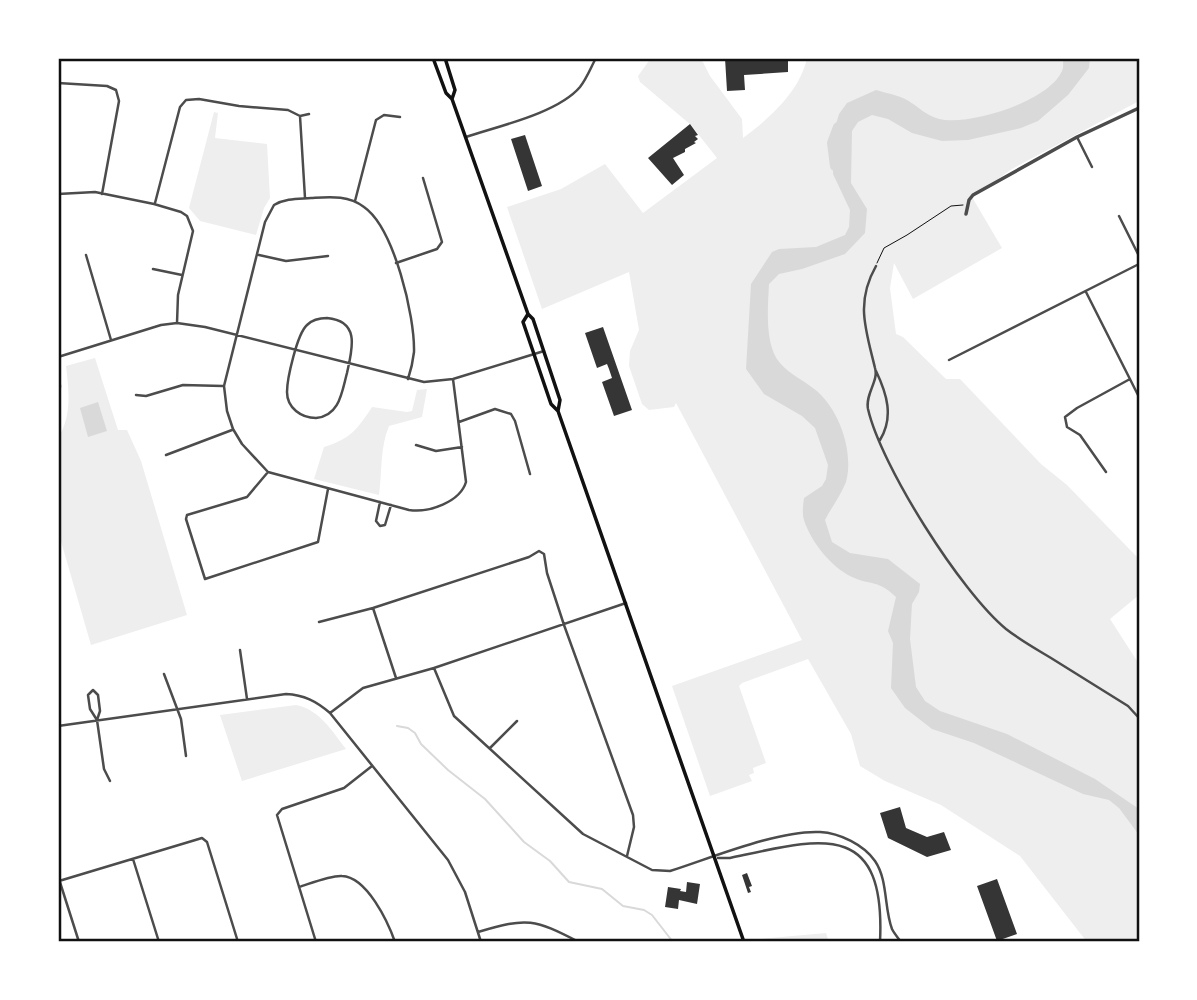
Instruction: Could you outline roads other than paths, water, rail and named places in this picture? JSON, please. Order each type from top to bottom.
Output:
[{"type":"main road","points":[[278,58],[320,58]]},
{"type":"main road","points":[[433,58],[446,93],[452,99],[528,314],[533,319],[560,400],[558,411]]},
{"type":"main road","points":[[445,58],[456,90],[452,99]]},
{"type":"main road","points":[[528,314],[523,322],[533,353],[551,404],[558,411],[744,942]]},
{"type":"street","points":[[466,137],[562,102],[580,87],[596,58]]},
{"type":"street","points":[[58,83],[107,86],[116,90],[118,101],[102,194]]},
{"type":"street","points":[[155,204],[180,107],[186,100],[199,99],[249,108],[288,110],[300,116],[309,114]]},
{"type":"street","points":[[966,214],[973,195],[1077,137],[1139,108]]},
{"type":"street","points":[[355,201],[376,120],[384,115],[400,117]]},
{"type":"street","points":[[300,116],[305,198]]},
{"type":"street","points":[[1077,137],[1092,167]]},
{"type":"street","points":[[396,263],[437,249],[442,242],[423,178]]},
{"type":"street","points":[[58,194],[102,194],[155,204],[187,216],[192,225],[192,236],[176,307],[177,323]]},
{"type":"street","points":[[408,379],[414,348],[406,295],[381,225],[372,213],[355,201],[337,197],[280,202],[270,210],[224,386],[227,411],[233,429],[242,444],[268,472],[416,511],[449,501],[460,495],[466,482],[453,379]]},
{"type":"street","points":[[1119,216],[1139,256]]},
{"type":"street","points":[[258,254],[286,261],[328,256]]},
{"type":"street","points":[[86,255],[111,340]]},
{"type":"street","points":[[949,360],[1139,264]]},
{"type":"street","points":[[876,265],[867,289],[863,322],[869,351],[884,388],[889,410],[886,428],[880,440]]},
{"type":"street","points":[[153,269],[182,275]]},
{"type":"street","points":[[1086,292],[1139,397]]},
{"type":"street","points":[[321,318],[332,318],[342,323],[351,333],[353,345],[349,364],[337,407],[325,416],[306,417],[292,407],[287,387],[300,335],[307,324],[321,318]]},
{"type":"street","points":[[58,357],[161,325],[177,323],[424,382],[453,379],[544,351]]},
{"type":"street","points":[[876,371],[868,402],[874,429],[923,523],[989,613],[1007,630],[1128,706],[1139,718]]},
{"type":"street","points":[[58,372],[58,411]]},
{"type":"street","points":[[1106,472],[1080,435],[1067,427],[1065,418],[1077,408],[1130,379]]},
{"type":"street","points":[[136,395],[146,396],[183,385],[224,386]]},
{"type":"street","points":[[459,422],[495,410],[511,414],[530,474]]},
{"type":"street","points":[[166,455],[233,429]]},
{"type":"street","points":[[416,444],[436,451],[462,447]]},
{"type":"street","points":[[268,472],[247,497],[187,516],[205,579],[318,542],[328,489]]},
{"type":"street","points":[[380,502],[376,521],[380,526],[385,525],[391,505]]},
{"type":"street","points":[[319,622],[373,608],[528,557],[539,551],[544,554],[547,573],[564,625],[632,815],[634,827],[626,856]]},
{"type":"street","points":[[330,713],[356,691],[434,668],[625,603]]},
{"type":"street","points":[[373,608],[396,678]]},
{"type":"street","points":[[240,650],[247,699]]},
{"type":"street","points":[[434,668],[450,710],[459,722],[583,834],[652,870],[661,872],[670,872],[728,851],[790,835],[820,832],[851,841],[865,850],[876,862],[892,928],[901,942]]},
{"type":"street","points":[[164,674],[181,721],[186,756]]},
{"type":"street","points":[[97,720],[100,711],[98,694],[93,691],[88,695],[90,709],[97,720],[104,769],[110,781]]},
{"type":"street","points":[[58,726],[247,699],[298,695],[315,701],[330,713],[448,860],[465,892],[481,942]]},
{"type":"street","points":[[490,748],[517,721]]},
{"type":"street","points":[[316,942],[278,820],[278,811],[344,789],[372,766]]},
{"type":"street","points":[[790,835],[792,845]]},
{"type":"street","points":[[60,881],[199,838],[204,839],[238,942]]},
{"type":"street","points":[[715,857],[730,858],[820,841],[837,844],[857,855],[868,865],[878,898],[880,942]]},
{"type":"street","points":[[132,858],[159,942]]},
{"type":"street","points":[[58,876],[79,942]]},
{"type":"street","points":[[298,887],[342,876],[358,883],[389,924],[395,942]]},
{"type":"street","points":[[478,932],[510,922],[535,922],[579,942]]},
{"type":"waterway","points":[[835,166],[832,143],[838,127]]},
{"type":"waterway","points":[[397,726],[408,728],[415,733],[421,744],[448,770],[485,799],[524,842],[550,861],[569,882],[602,889],[623,906],[644,910],[652,915],[673,942]]}]
